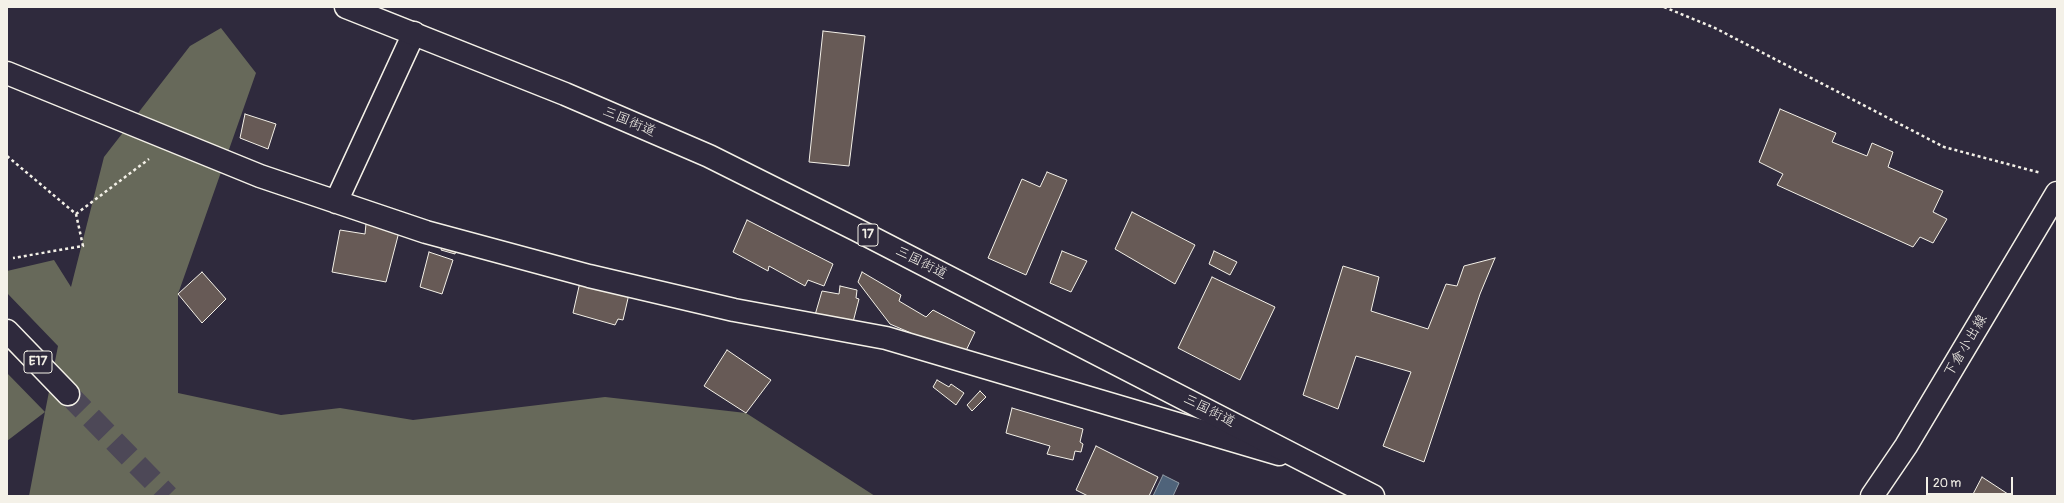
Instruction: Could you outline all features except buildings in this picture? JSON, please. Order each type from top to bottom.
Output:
[{"type":"main road","name":"三国街道","points":[[346,7],[414,32],[709,156],[864,233],[1374,496]]},
{"type":"main road","points":[[336,202],[414,32]]},
{"type":"main road","points":[[7,73],[260,176],[426,232],[589,276],[734,310],[886,338],[1309,463]]},
{"type":"main road","name":"下倉小出線","points":[[1872,496],[1906,446],[2057,193]]},
{"type":"main road","name":"E17","points":[[7,331],[68,394]]},
{"type":"path","points":[[1664,7],[1715,28],[1944,147],[2042,174]]},
{"type":"path","points":[[76,214],[174,141]]},
{"type":"path","points":[[7,156],[76,214],[83,246],[13,258]]},
{"type":"green space","points":[[221,28],[256,73],[178,294],[178,393],[281,415],[340,408],[413,420],[605,397],[746,413],[875,496],[29,496],[58,346],[7,293],[7,271],[54,260],[71,287],[104,157],[190,46]]},
{"type":"green space","points":[[7,373],[45,412],[7,441]]},
{"type":"water","points":[[1163,475],[1179,483],[1173,496],[1153,496]]},
{"type":"tunnel","points":[[68,394],[168,496]]}]
